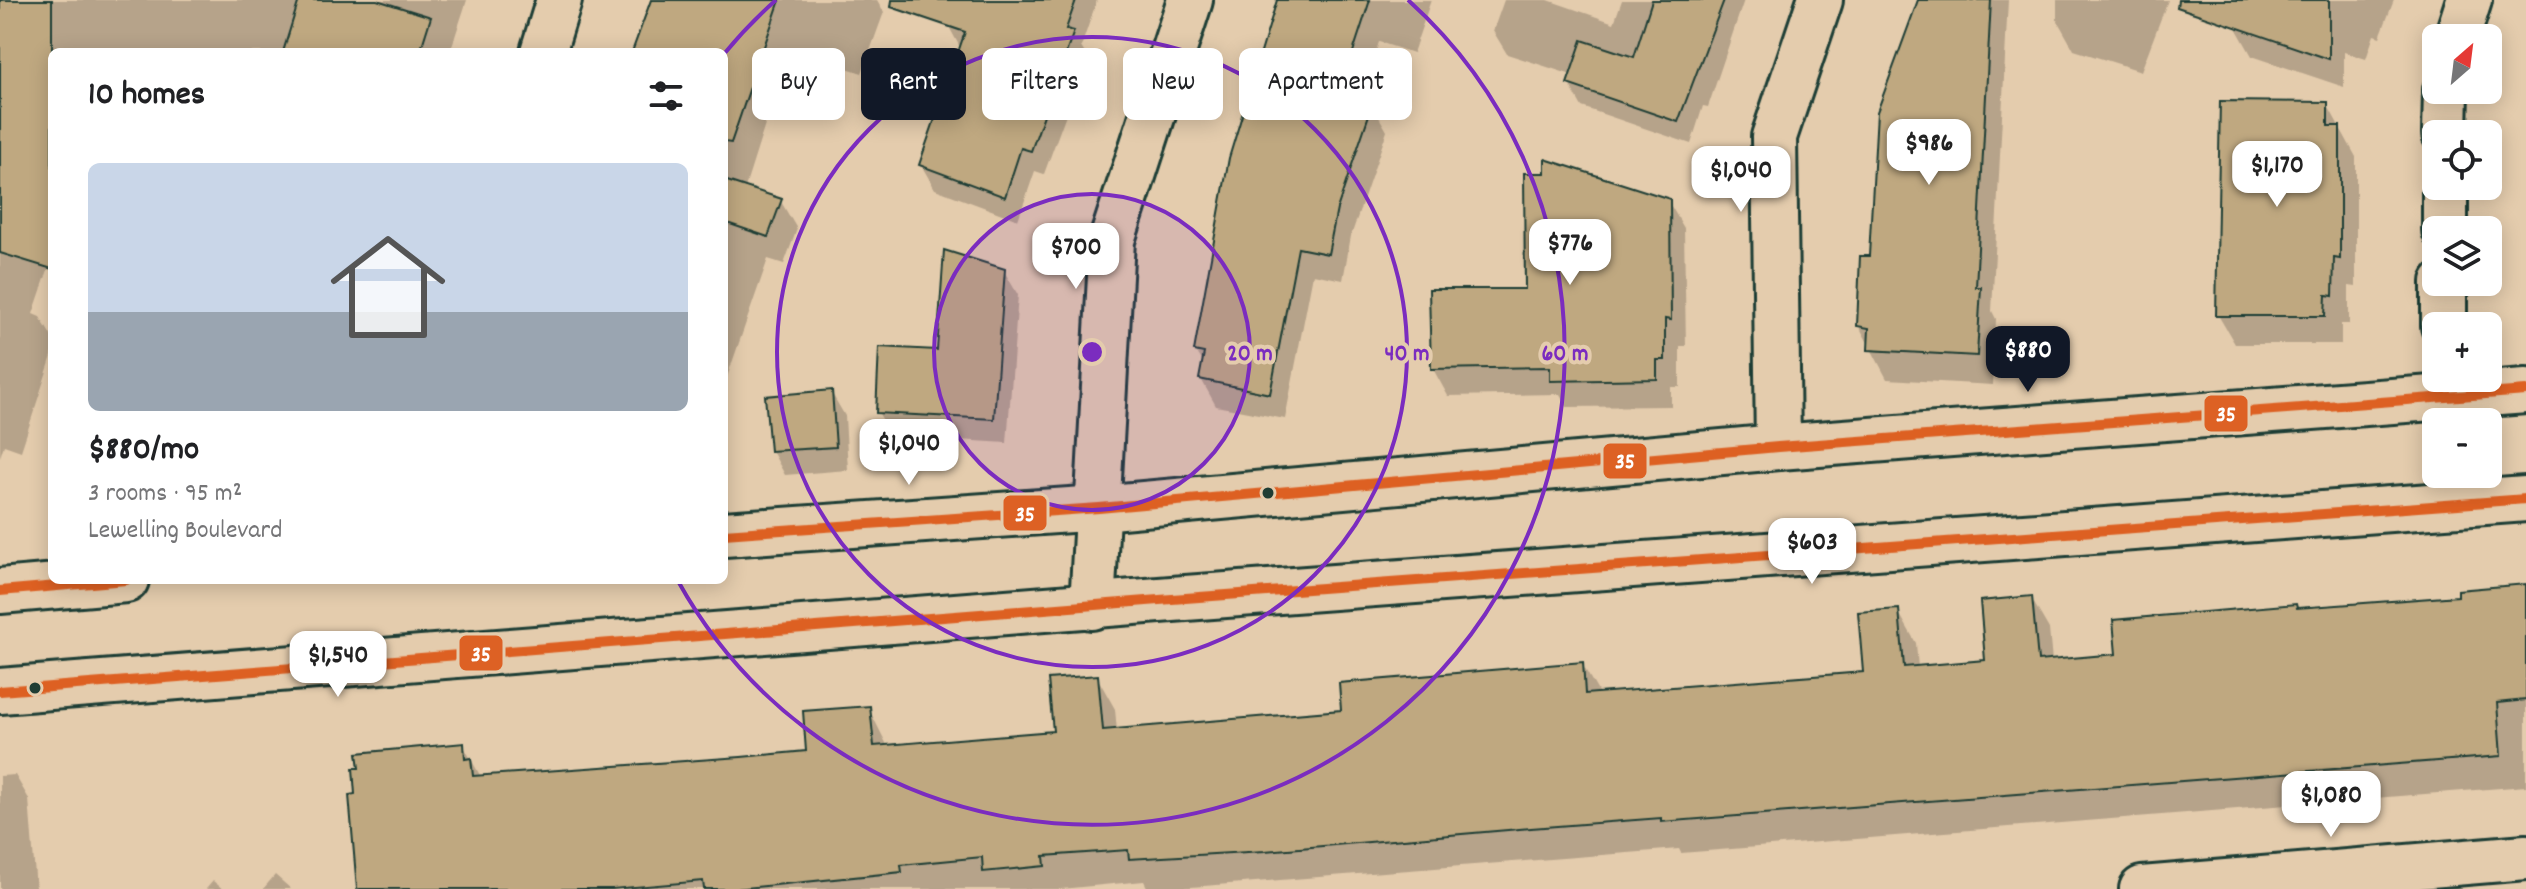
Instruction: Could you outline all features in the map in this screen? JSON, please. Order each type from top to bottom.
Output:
[{"type":"main road","points":[[544,48],[559,0]]},
{"type":"main road","points":[[1092,607],[1112,240],[1190,0]]},
{"type":"main road","points":[[1778,447],[1774,137],[1820,0]]},
{"type":"main road","points":[[2461,24],[2469,0]]},
{"type":"main road","points":[[728,534],[1099,508],[2422,389]]},
{"type":"main road","points":[[2502,390],[2526,391]]},
{"type":"main road","points":[[0,691],[2526,499]]},
{"type":"main road","points":[[0,591],[80,584]]},
{"type":"main road","points":[[2142,889],[2526,857]]},
{"type":"building","points":[[0,0],[52,0],[52,48],[48,48],[48,268],[0,253]]},
{"type":"building","points":[[299,0],[377,0],[431,17],[421,48],[284,48]]},
{"type":"building","points":[[651,0],[780,0],[764,48],[752,48],[752,82],[731,143],[728,143],[728,48],[633,48]]},
{"type":"building","points":[[892,0],[1076,0],[1066,29],[1074,31],[1068,48],[982,48],[982,120],[1042,120],[1031,151],[1021,148],[1005,197],[919,165],[935,120],[966,120],[966,48],[959,48],[965,32],[891,7]]},
{"type":"building","points":[[1277,0],[1370,0],[1354,48],[1262,48]]},
{"type":"building","points":[[1652,0],[1724,0],[1678,122],[1567,84],[1582,40],[1634,57]]},
{"type":"building","points":[[1918,0],[1991,0],[1976,287],[1981,287],[1977,356],[1868,350],[1869,328],[1857,326],[1860,256],[1869,256],[1877,112]]},
{"type":"building","points":[[2178,0],[2329,0],[2329,59],[2177,7]]},
{"type":"building","points":[[2220,101],[2328,102],[2328,126],[2340,126],[2340,259],[2334,258],[2333,296],[2326,295],[2325,316],[2216,316]]},
{"type":"building","points":[[1241,120],[1367,120],[1337,209],[1328,254],[1298,248],[1270,394],[1199,379],[1204,353],[1194,351],[1229,158]]},
{"type":"building","points":[[1545,159],[1670,199],[1671,320],[1665,319],[1665,360],[1657,360],[1657,379],[1550,381],[1550,367],[1431,369],[1429,289],[1525,289],[1524,173],[1545,173]]},
{"type":"building","points":[[728,181],[782,199],[768,237],[728,223]]},
{"type":"building","points":[[944,250],[1005,269],[994,419],[876,413],[879,347],[937,350]]},
{"type":"building","points":[[832,390],[836,447],[770,451],[765,396]]},
{"type":"building","points":[[2526,584],[2526,700],[2497,703],[2501,756],[1661,822],[1661,818],[1265,851],[1129,859],[1128,850],[1044,856],[1045,866],[983,872],[982,857],[901,865],[902,872],[735,889],[704,889],[703,881],[612,889],[357,889],[349,795],[355,794],[353,768],[359,768],[357,753],[464,743],[465,759],[471,758],[473,776],[741,757],[806,751],[803,711],[870,706],[874,746],[1053,731],[1048,679],[1098,675],[1103,730],[1341,710],[1339,683],[1583,662],[1585,694],[1863,672],[1858,612],[1899,609],[1904,667],[1985,660],[1980,601],[2032,596],[2038,661],[2116,654],[2113,620],[2296,604],[2297,608],[2458,596],[2458,590]]},
{"type":"transit line","name":"35","points":[[728,534],[1099,508],[1778,447],[2526,391]]},
{"type":"transit line","name":"35","points":[[0,691],[1172,599],[2526,499]]},
{"type":"transit line","name":"35","points":[[0,591],[80,584]]}]
